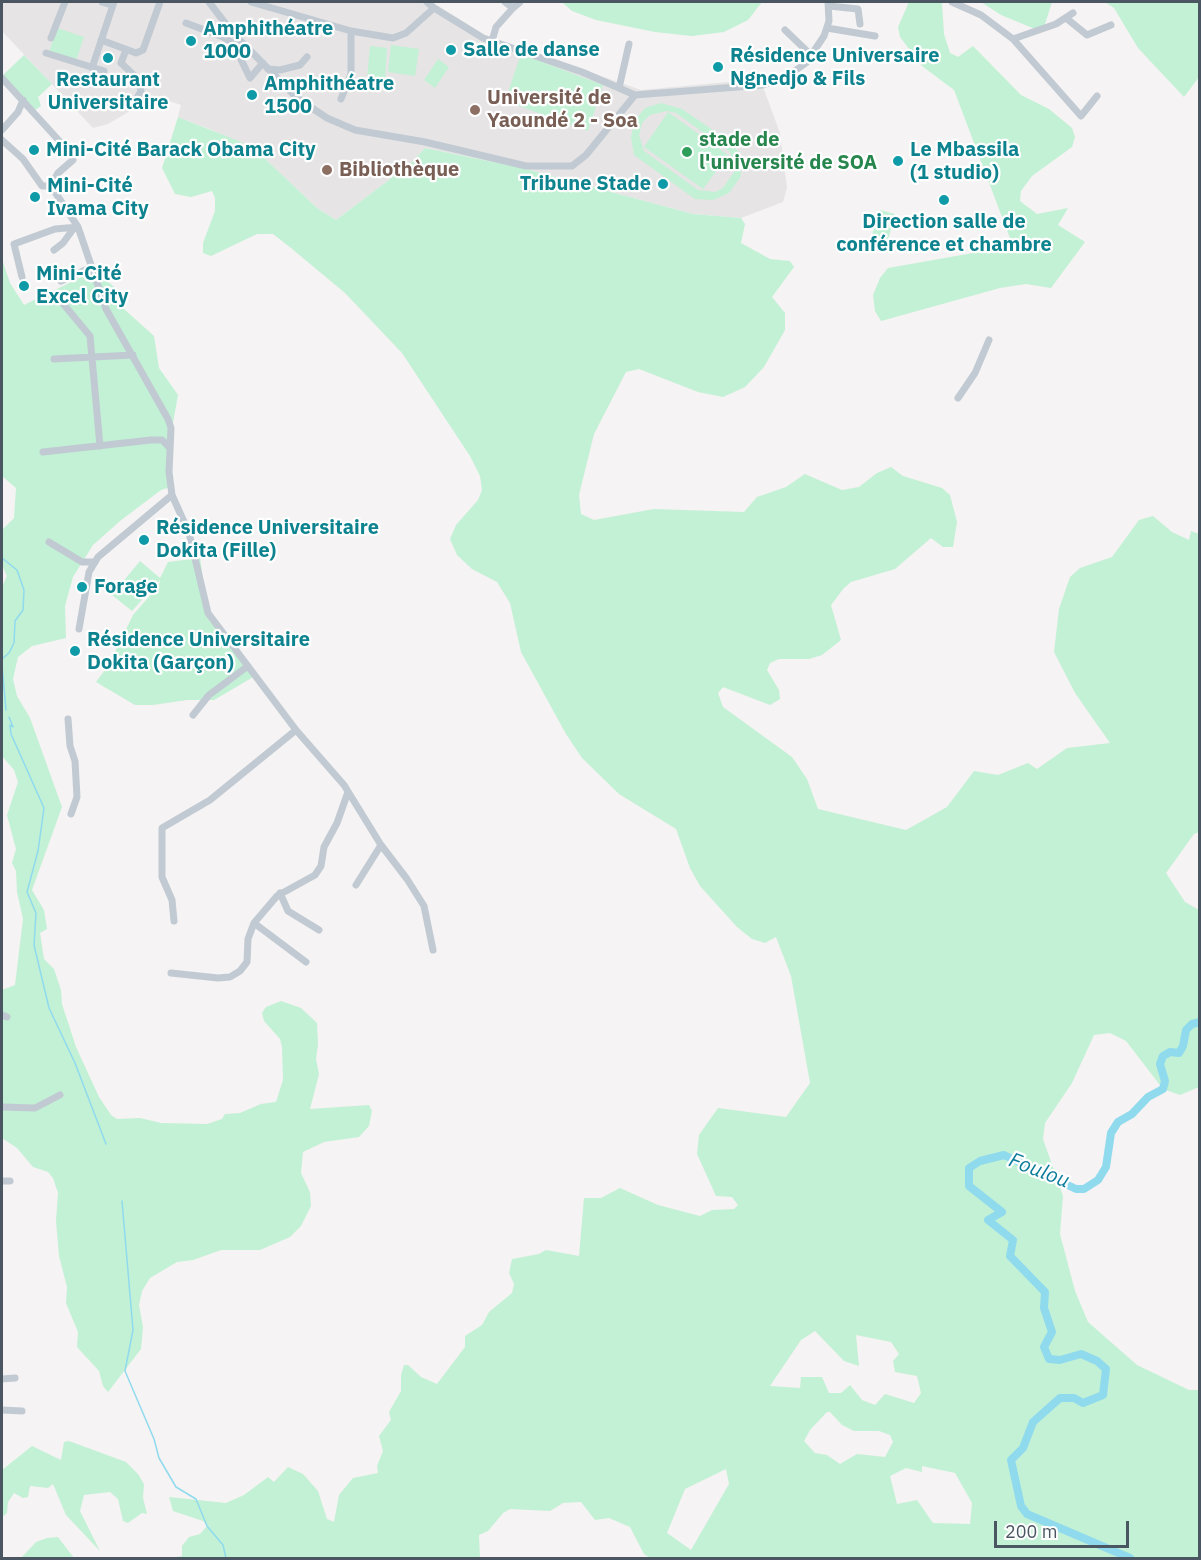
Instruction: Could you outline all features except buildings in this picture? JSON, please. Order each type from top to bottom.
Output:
[{"type":"street","points":[[51,38],[65,2]]},
{"type":"street","points":[[92,68],[114,3],[102,2]]},
{"type":"street","points":[[101,40],[136,53],[143,51],[160,2]]},
{"type":"street","points":[[209,2],[232,32],[308,106],[344,126],[540,167],[557,168],[577,164],[635,95]]},
{"type":"street","points":[[251,2],[266,3],[351,31],[384,37],[399,37],[434,8]]},
{"type":"street","points":[[427,2],[475,34],[492,42],[635,95],[768,84],[794,73],[811,55],[827,28],[828,4],[858,9],[860,24]]},
{"type":"street","points":[[505,2],[513,8]]},
{"type":"street","points":[[492,42],[496,27],[520,2]]},
{"type":"street","points":[[952,2],[981,15],[1013,39],[1081,116],[1097,96]]},
{"type":"street","points":[[1013,39],[1066,18],[1073,13]]},
{"type":"street","points":[[1066,18],[1087,35],[1111,25]]},
{"type":"street","points":[[186,23],[233,43],[250,78],[266,66]]},
{"type":"street","points":[[827,28],[875,36]]},
{"type":"street","points":[[785,30],[811,55]]},
{"type":"street","points":[[341,99],[351,74],[351,31]]},
{"type":"street","points":[[620,88],[629,44]]},
{"type":"street","points":[[126,50],[121,63],[139,80],[141,91],[136,100],[127,105]]},
{"type":"street","points":[[46,53],[104,71]]},
{"type":"street","points":[[266,66],[280,70],[300,65],[307,57]]},
{"type":"street","points":[[2,78],[63,145]]},
{"type":"street","points":[[2,127],[16,115],[23,100]]},
{"type":"street","points":[[2,140],[23,159],[42,186],[51,186]]},
{"type":"street","points":[[51,186],[58,173],[73,160]]},
{"type":"street","points":[[51,186],[76,227],[106,309],[168,419],[171,428],[169,447],[172,495],[189,533],[208,613],[296,730],[348,792],[381,845],[407,879],[424,906],[432,950]]},
{"type":"street","points":[[54,250],[76,227]]},
{"type":"street","points":[[22,277],[14,244],[55,229],[76,227]]},
{"type":"street","points":[[61,281],[92,267]]},
{"type":"street","points":[[56,294],[90,336],[100,446]]},
{"type":"street","points":[[958,399],[975,373],[989,340]]},
{"type":"street","points":[[54,359],[91,359],[133,355]]},
{"type":"street","points":[[43,452],[151,440],[162,440],[169,447]]},
{"type":"street","points":[[79,630],[89,572],[95,562],[111,544],[172,495]]},
{"type":"street","points":[[49,542],[82,562],[95,562]]},
{"type":"street","points":[[194,715],[209,695],[248,666]]},
{"type":"street","points":[[68,719],[70,746],[75,761],[77,797],[71,814]]},
{"type":"street","points":[[174,921],[172,900],[162,877],[162,828],[210,800],[296,730]]},
{"type":"street","points":[[174,971],[189,971],[218,978],[230,977],[240,971],[247,962],[248,939],[254,923],[280,893],[318,871],[324,847],[337,823],[348,792]]},
{"type":"street","points":[[356,885],[381,845]]},
{"type":"street","points":[[280,893],[288,911],[319,930]]},
{"type":"street","points":[[254,923],[306,962]]},
{"type":"street","points":[[2,1107],[35,1108],[60,1095]]},
{"type":"street","points":[[2,1181],[10,1181]]},
{"type":"street","points":[[2,1379],[15,1378]]},
{"type":"street","points":[[2,1410],[22,1411]]},
{"type":"shaded area","name":"Université de Yaoundé 2 - Soa","points":[[2,2],[432,2],[485,35],[641,90],[760,79],[780,133],[787,188],[783,202],[741,218],[693,214],[522,168],[425,148],[410,164],[336,220],[317,208],[260,154],[212,130],[178,117],[181,105],[155,96],[108,124],[93,128],[2,31]]},
{"type":"green space","points":[[562,2],[762,2],[748,20],[724,32],[692,36],[655,32],[596,20],[572,11]]},
{"type":"green space","points":[[909,2],[942,2],[944,34],[950,53],[958,57],[973,46],[1021,95],[1049,109],[1072,128],[1075,137],[1072,147],[1032,176],[1021,191],[1020,201],[1037,214],[1068,208],[1058,225],[1085,242],[1051,288],[1026,284],[1000,288],[881,321],[875,311],[873,295],[880,278],[888,268],[1013,246],[954,90],[922,66],[900,37],[898,27]]},
{"type":"green space","points":[[981,2],[1052,2],[1044,27],[1035,29],[1001,15]]},
{"type":"green space","points":[[1105,2],[1199,2],[1199,77],[1184,97],[1138,48],[1114,8]]},
{"type":"green space","points":[[57,28],[84,37],[76,61],[49,52]]},
{"type":"green space","points":[[391,45],[419,49],[415,76],[388,72]]},
{"type":"green space","points":[[370,46],[387,48],[385,80],[367,79]]},
{"type":"green space","points":[[521,54],[603,85],[588,131],[505,101]]},
{"type":"green space","points":[[24,55],[52,84],[38,97],[41,106],[35,110],[2,76]]},
{"type":"green space","points":[[438,59],[449,67],[435,88],[424,80]]},
{"type":"green space","points":[[661,103],[682,109],[726,139],[740,153],[741,176],[729,193],[713,200],[695,199],[634,155],[631,137],[635,120],[645,108]],"holes":[[[667,111],[676,113],[729,151],[733,159],[734,172],[723,188],[715,192],[698,190],[644,151],[639,135],[642,123],[650,115]]]},
{"type":"green space","points":[[668,112],[728,155],[703,189],[644,147]]},
{"type":"green space","points":[[178,117],[241,142],[260,154],[317,208],[336,220],[410,164],[425,148],[522,168],[693,214],[741,218],[745,224],[741,243],[770,259],[790,261],[794,267],[772,297],[785,313],[785,330],[764,367],[745,387],[723,397],[698,392],[639,369],[626,372],[594,434],[579,495],[581,514],[594,520],[654,509],[744,512],[757,497],[786,487],[805,474],[842,490],[859,487],[877,473],[891,467],[903,476],[942,488],[950,495],[957,522],[953,547],[943,547],[931,538],[895,569],[851,582],[844,588],[831,605],[841,640],[822,655],[809,659],[779,659],[770,663],[767,670],[779,690],[780,699],[770,705],[723,687],[718,693],[723,707],[792,757],[807,779],[818,809],[906,830],[947,807],[974,771],[998,775],[1028,763],[1037,769],[1067,748],[1110,743],[1075,693],[1054,652],[1059,609],[1070,577],[1080,568],[1112,557],[1139,520],[1153,516],[1172,532],[1189,540],[1191,531],[1199,534],[1199,832],[1194,834],[1166,873],[1185,902],[1199,910],[1199,1087],[1180,1095],[1163,1089],[1126,1041],[1110,1033],[1094,1035],[1072,1083],[1045,1123],[1043,1139],[1063,1196],[1060,1234],[1075,1291],[1088,1322],[1137,1365],[1189,1390],[1199,1390],[1199,1558],[650,1558],[644,1554],[630,1527],[609,1518],[595,1520],[581,1502],[563,1503],[550,1511],[510,1509],[503,1513],[488,1531],[479,1535],[480,1558],[171,1558],[182,1556],[182,1546],[189,1537],[200,1534],[207,1526],[203,1521],[173,1511],[169,1497],[226,1503],[244,1495],[268,1477],[274,1482],[288,1467],[303,1474],[318,1491],[327,1519],[334,1522],[339,1495],[353,1478],[378,1473],[377,1466],[383,1451],[379,1436],[391,1420],[389,1412],[401,1391],[401,1375],[404,1365],[408,1365],[421,1377],[437,1384],[465,1347],[465,1336],[482,1325],[489,1312],[512,1293],[514,1284],[509,1273],[512,1259],[539,1254],[546,1250],[579,1256],[584,1198],[601,1198],[620,1188],[658,1205],[700,1216],[712,1210],[734,1209],[738,1205],[732,1197],[716,1196],[697,1154],[699,1135],[718,1108],[786,1117],[810,1083],[791,976],[776,937],[765,943],[752,939],[737,927],[700,886],[690,868],[676,829],[619,794],[582,758],[566,734],[521,652],[510,603],[497,582],[472,569],[457,555],[450,539],[456,525],[478,500],[482,490],[480,476],[470,456],[402,353],[345,293],[273,234],[257,234],[211,256],[203,253],[203,243],[215,211],[215,198],[212,191],[191,197],[175,194],[162,168]],"holes":[[[815,1331],[844,1361],[859,1366],[856,1335],[891,1342],[899,1354],[893,1361],[895,1372],[917,1376],[921,1393],[914,1403],[885,1394],[875,1405],[862,1400],[850,1385],[841,1393],[829,1393],[822,1377],[801,1377],[800,1388],[770,1386],[801,1340]],[[827,1412],[830,1412],[842,1425],[854,1431],[879,1431],[890,1435],[893,1442],[885,1457],[857,1454],[840,1464],[827,1455],[815,1453],[804,1441],[810,1430]],[[922,1466],[955,1473],[972,1503],[970,1524],[933,1523],[917,1500],[897,1504],[890,1476],[906,1468],[922,1472]],[[726,1469],[729,1484],[691,1550],[667,1533],[685,1489]]]},
{"type":"green space","points":[[880,210],[895,214],[888,240],[872,235]]},
{"type":"green space","points":[[2,259],[10,283],[24,305],[96,270],[114,287],[125,310],[154,336],[159,368],[178,395],[166,461],[170,487],[161,490],[93,545],[73,577],[65,606],[66,638],[32,646],[18,657],[13,679],[17,696],[30,718],[62,807],[32,890],[44,910],[47,929],[40,933],[44,959],[54,969],[61,990],[62,1004],[76,1047],[99,1097],[111,1115],[117,1119],[140,1118],[161,1123],[207,1124],[222,1119],[225,1114],[240,1113],[261,1104],[276,1102],[283,1080],[282,1047],[280,1039],[264,1021],[262,1013],[266,1007],[281,1001],[301,1008],[317,1023],[316,1059],[319,1074],[310,1109],[369,1105],[372,1111],[369,1126],[359,1137],[324,1142],[303,1152],[301,1173],[310,1192],[311,1206],[301,1226],[290,1237],[260,1250],[221,1250],[193,1260],[177,1262],[150,1278],[142,1291],[139,1305],[143,1327],[141,1349],[108,1392],[103,1386],[99,1371],[77,1347],[78,1332],[66,1303],[67,1287],[59,1256],[56,1221],[58,1193],[53,1178],[48,1172],[33,1167],[17,1148],[2,1138],[2,990],[15,985],[23,919],[17,892],[16,871],[12,863],[16,849],[7,815],[18,782],[14,770],[2,756],[2,587],[7,576],[2,565],[2,530],[14,518],[16,488],[2,476]]},
{"type":"green space","points":[[200,558],[208,612],[255,676],[214,700],[187,700],[153,705],[135,705],[96,682],[108,666],[133,615],[159,585],[160,580],[132,611],[112,595],[140,561],[160,578],[168,562]]},
{"type":"green space","points":[[69,1441],[126,1462],[144,1484],[143,1498],[147,1514],[142,1513],[128,1523],[123,1521],[118,1499],[110,1492],[84,1495],[80,1511],[100,1551],[66,1515],[53,1484],[48,1488],[30,1486],[28,1497],[23,1498],[14,1493],[8,1502],[7,1513],[2,1517],[2,1470],[32,1446],[61,1460],[64,1442]]},
{"type":"green space","points":[[58,1537],[74,1558],[21,1558],[36,1542]]},
{"type":"waterway","points":[[2,558],[17,570],[24,590],[23,610],[15,621],[14,643],[9,653],[2,659]]},
{"type":"waterway","points":[[2,666],[6,710]]},
{"type":"waterway","points":[[9,717],[13,727],[10,725],[11,734],[44,808],[38,851],[27,892],[36,913],[34,945],[49,1008],[75,1063],[106,1144]]},
{"type":"waterway","name":"Foulou","points":[[1130,1558],[1027,1514],[1021,1506],[1011,1460],[1023,1448],[1033,1422],[1060,1398],[1074,1398],[1083,1403],[1103,1395],[1106,1369],[1097,1361],[1081,1354],[1060,1360],[1049,1359],[1044,1347],[1052,1332],[1044,1308],[1045,1292],[1010,1256],[1013,1240],[988,1220],[1002,1212],[969,1186],[969,1168],[980,1161],[1004,1155],[1076,1189],[1084,1189],[1098,1180],[1106,1167],[1111,1133],[1118,1122],[1132,1114],[1148,1097],[1163,1089],[1165,1081],[1160,1064],[1163,1056],[1170,1052],[1179,1053],[1186,1030],[1192,1024],[1200,1022]]},
{"type":"waterway","points":[[122,1201],[133,1330],[125,1371],[154,1439],[159,1458],[176,1487],[196,1499],[207,1526],[223,1545],[226,1558]]},
{"type":"place","name":"Amphithéatre 1000","points":[[191,41]]},
{"type":"place","name":"Salle de danse","points":[[451,50]]},
{"type":"place","name":"Restaurant Universitaire","points":[[108,58]]},
{"type":"place","name":"Résidence Universaire Ngnedjo & Fils","points":[[718,67]]},
{"type":"place","name":"Amphithéatre 1500","points":[[252,95]]},
{"type":"place","name":"Université de Yaoundé 2 - Soa","points":[[475,110]]},
{"type":"place","name":"Mini-Cité Barack Obama City","points":[[34,150]]},
{"type":"place","name":"stade de l'université de SOA","points":[[687,152]]},
{"type":"place","name":"Le Mbassila (1 studio)","points":[[898,161]]},
{"type":"place","name":"Bibliothèque","points":[[327,170]]},
{"type":"place","name":"Tribune Stade","points":[[663,184]]},
{"type":"place","name":"Mini-Cité Ivama City","points":[[35,197]]},
{"type":"place","name":"Direction salle de conférence et chambre","points":[[944,200]]},
{"type":"place","name":"Mini-Cité Excel City","points":[[24,286]]},
{"type":"place","name":"Résidence Universitaire Dokita (Fille)","points":[[144,540]]},
{"type":"place","name":"Forage","points":[[82,587]]},
{"type":"place","name":"Résidence Universitaire Dokita (Garçon)","points":[[75,651]]}]
